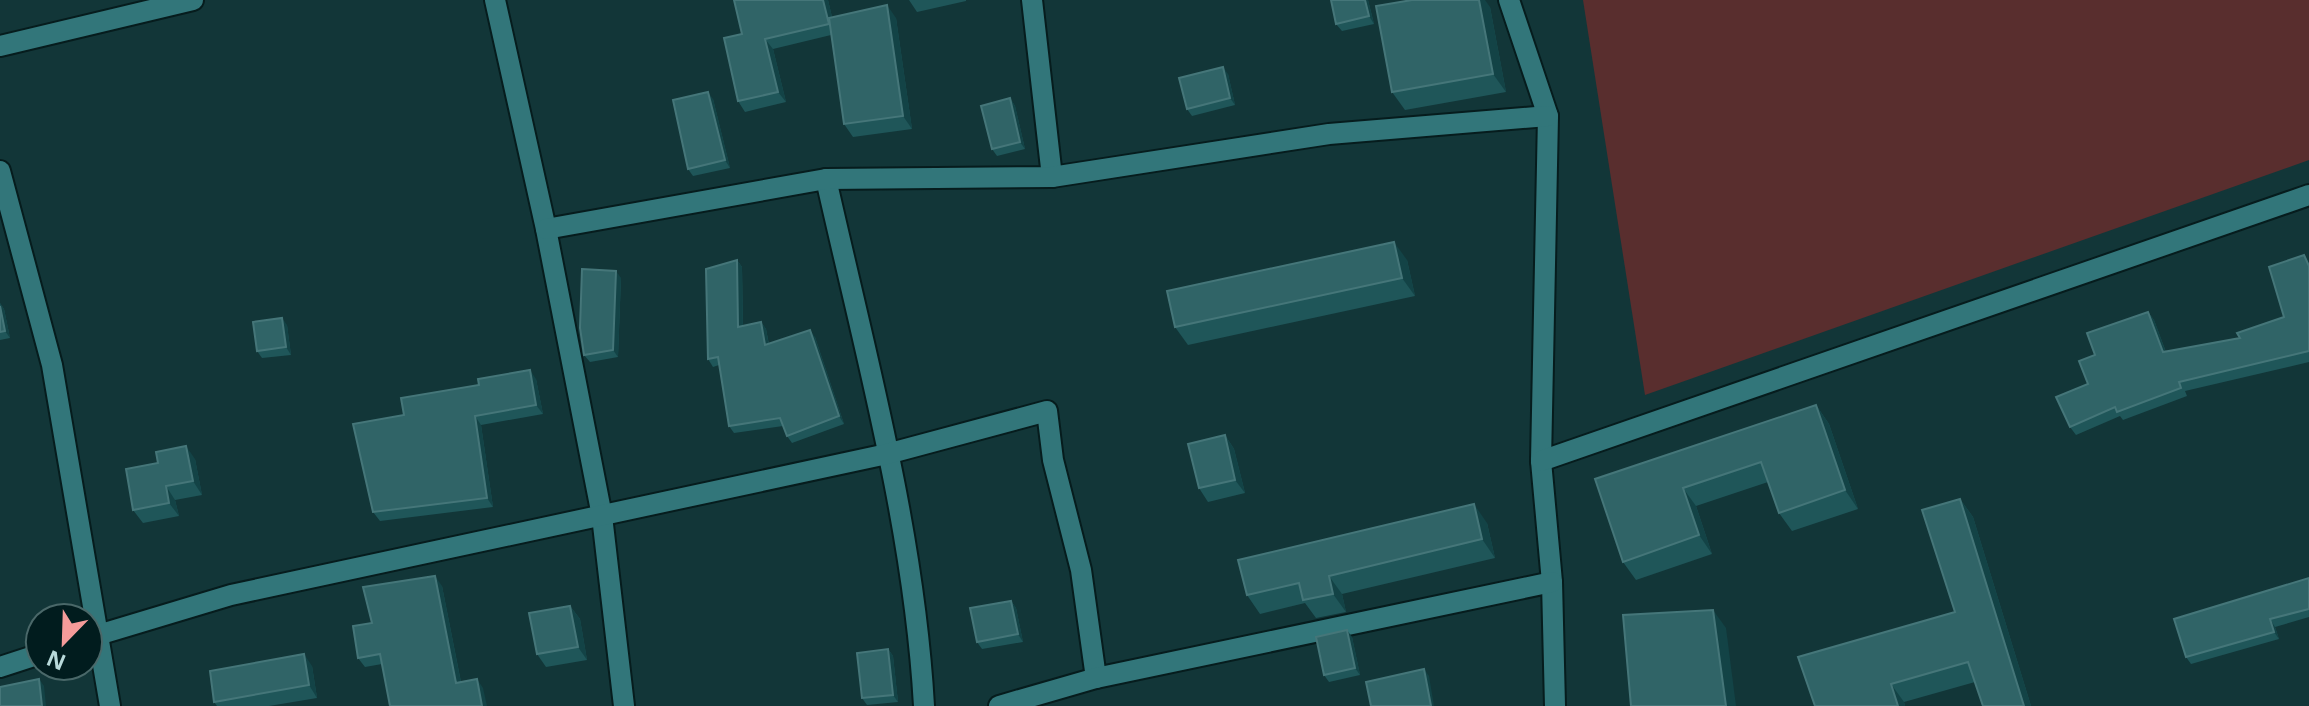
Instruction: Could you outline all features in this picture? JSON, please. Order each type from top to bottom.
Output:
[{"type":"street","points":[[0,46],[193,0]]},
{"type":"street","points":[[495,0],[546,229],[602,516],[624,706]]},
{"type":"street","points":[[1032,0],[1052,177]]},
{"type":"street","points":[[1509,0],[1548,116],[1541,461],[1552,582],[1555,706]]},
{"type":"street","points":[[546,229],[826,179],[1052,177],[1329,134],[1548,116]]},
{"type":"street","points":[[0,171],[52,365],[87,602]]},
{"type":"street","points":[[826,179],[887,454],[920,635],[924,706]]},
{"type":"street","points":[[1541,461],[2309,195]]},
{"type":"street","points":[[104,632],[231,595],[887,454],[1047,411],[1053,460],[1081,570],[1096,678]]},
{"type":"street","points":[[999,706],[1096,678],[1552,582]]},
{"type":"street","points":[[0,667],[24,659]]},
{"type":"street","points":[[104,682],[110,706]]},
{"type":"shaded area","points":[[1583,0],[2309,0],[2309,160],[1645,395]]},
{"type":"building","points":[[734,0],[823,0],[829,24],[765,39],[778,92],[738,101],[724,38],[742,34]]},
{"type":"building","points":[[1331,0],[1365,0],[1369,16],[1336,24]]},
{"type":"building","points":[[1412,0],[1479,0],[1493,74],[1392,92],[1376,6]]},
{"type":"building","points":[[887,5],[903,116],[844,124],[829,18]]},
{"type":"building","points":[[1223,67],[1230,98],[1187,109],[1179,78]]},
{"type":"building","points":[[708,92],[725,160],[688,169],[673,100]]},
{"type":"building","points":[[1010,98],[1020,142],[992,149],[981,106]]},
{"type":"building","points":[[1394,242],[1402,278],[1175,327],[1167,291]]},
{"type":"building","points":[[2304,255],[2309,266],[2309,351],[2179,382],[2181,388],[2117,412],[2115,407],[2070,427],[2056,397],[2088,384],[2079,361],[2095,355],[2087,333],[2148,312],[2163,352],[2240,338],[2237,333],[2284,317],[2269,267]]},
{"type":"building","points":[[737,260],[738,327],[761,322],[765,345],[810,330],[839,416],[787,436],[780,418],[729,426],[718,357],[708,359],[706,269]]},
{"type":"building","points":[[582,269],[616,271],[613,350],[584,355],[580,328]]},
{"type":"building","points":[[0,306],[5,331],[0,332]]},
{"type":"building","points":[[282,318],[286,347],[257,351],[253,322]]},
{"type":"building","points":[[530,370],[536,405],[475,416],[487,498],[373,512],[353,424],[404,415],[401,398],[479,385],[478,379]]},
{"type":"building","points":[[1816,405],[1845,490],[1779,513],[1761,462],[1683,488],[1699,535],[1623,562],[1595,479]]},
{"type":"building","points":[[1225,435],[1235,480],[1199,488],[1188,444]]},
{"type":"building","points":[[186,446],[193,481],[166,486],[169,503],[133,510],[126,469],[158,463],[156,452]]},
{"type":"building","points":[[1960,499],[2024,706],[1983,706],[1968,662],[1891,684],[1898,706],[1815,706],[1798,657],[1955,612],[1922,510]]},
{"type":"building","points":[[1474,504],[1482,539],[1329,576],[1333,594],[1303,600],[1299,583],[1247,595],[1238,560]]},
{"type":"building","points":[[435,576],[456,683],[477,679],[482,706],[390,706],[380,654],[358,658],[353,626],[372,623],[363,587]]},
{"type":"building","points":[[2309,578],[2309,609],[2270,619],[2274,632],[2186,657],[2174,619]]},
{"type":"building","points":[[1011,601],[1018,634],[977,642],[970,608]]},
{"type":"building","points":[[570,606],[578,647],[537,654],[529,613]]},
{"type":"building","points":[[1713,610],[1726,706],[1631,706],[1623,615]]},
{"type":"building","points":[[1347,630],[1355,668],[1324,675],[1316,637]]},
{"type":"building","points":[[888,649],[893,695],[862,698],[857,653]]},
{"type":"building","points":[[304,654],[309,685],[214,702],[210,671]]},
{"type":"building","points":[[1424,669],[1431,706],[1371,706],[1366,682]]},
{"type":"building","points":[[39,682],[42,706],[0,706],[0,687]]}]
